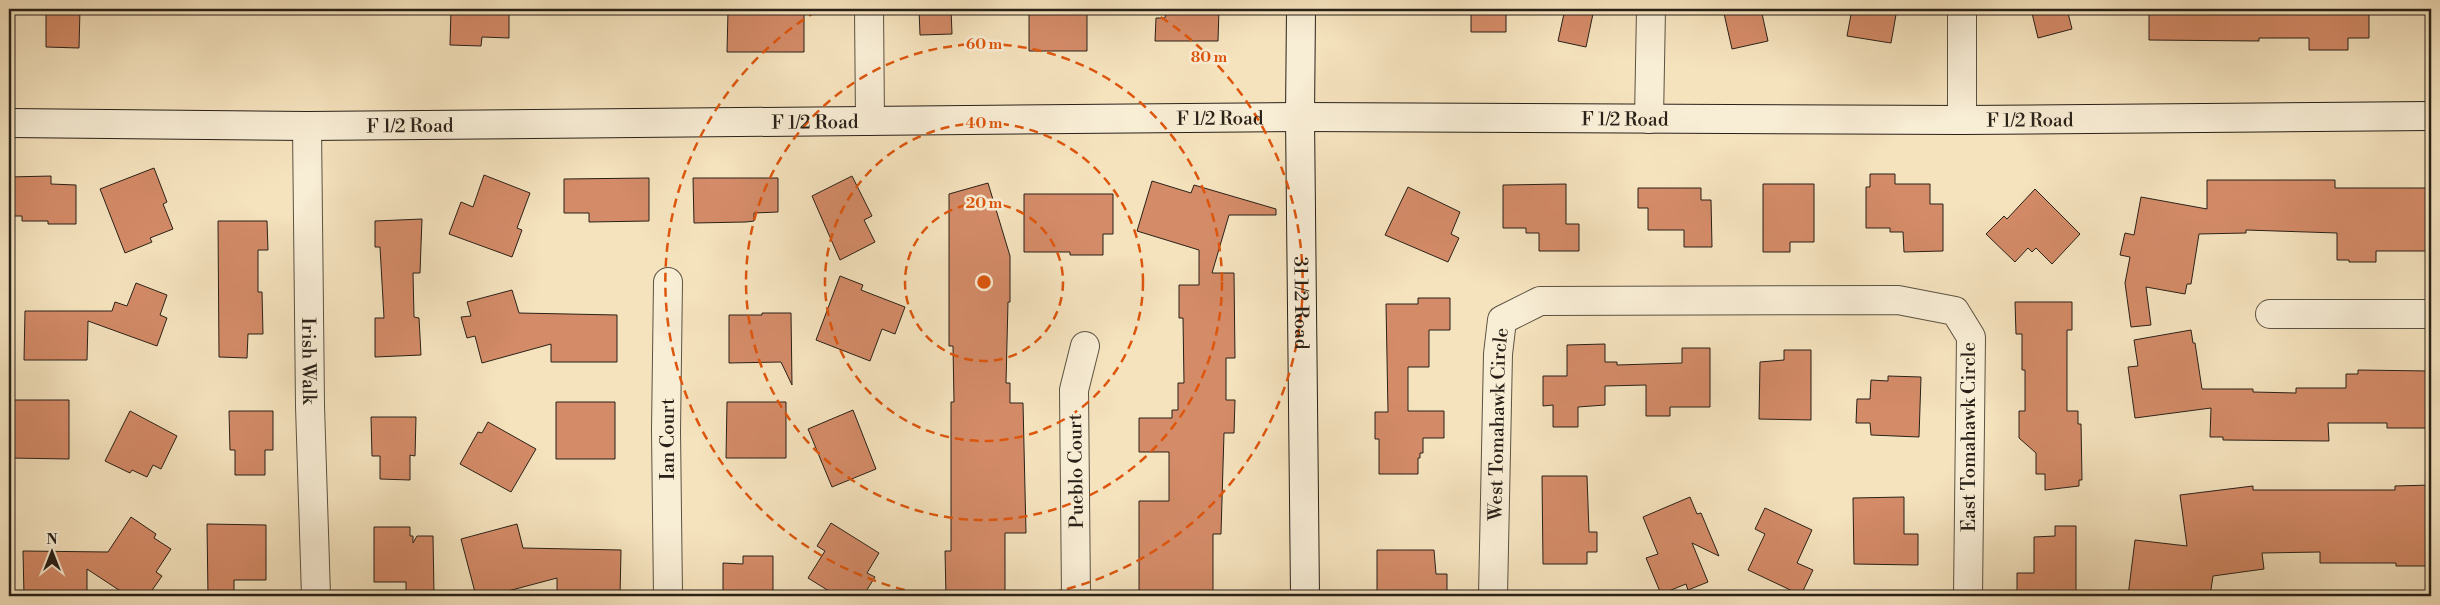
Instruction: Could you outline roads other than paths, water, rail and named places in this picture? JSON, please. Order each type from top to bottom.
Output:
[{"type":"street","points":[[869,9],[870,121]]},
{"type":"street","name":"31 1/2 Road","points":[[1301,9],[1300,117],[1305,596]]},
{"type":"street","points":[[1649,119],[1651,9]]},
{"type":"street","points":[[1962,9],[1962,120]]},
{"type":"street","name":"F 1/2 Road","points":[[9,123],[307,126],[1300,117],[1962,120],[2431,116]]},
{"type":"street","name":"Irish Walk","points":[[307,126],[310,406],[316,596]]},
{"type":"street","name":"Ian Court","points":[[668,282],[666,431],[668,596]]},
{"type":"street","name":"East Tomahawk Circle","points":[[1717,301],[1898,300],[1955,311],[1971,337],[1968,596]]},
{"type":"street","name":"West Tomahawk Circle","points":[[1493,596],[1498,354],[1502,320],[1540,301],[1717,301]]},
{"type":"street","points":[[2270,314],[2431,314]]},
{"type":"street","name":"Pueblo Court","points":[[1076,596],[1074,390],[1085,346]]}]
